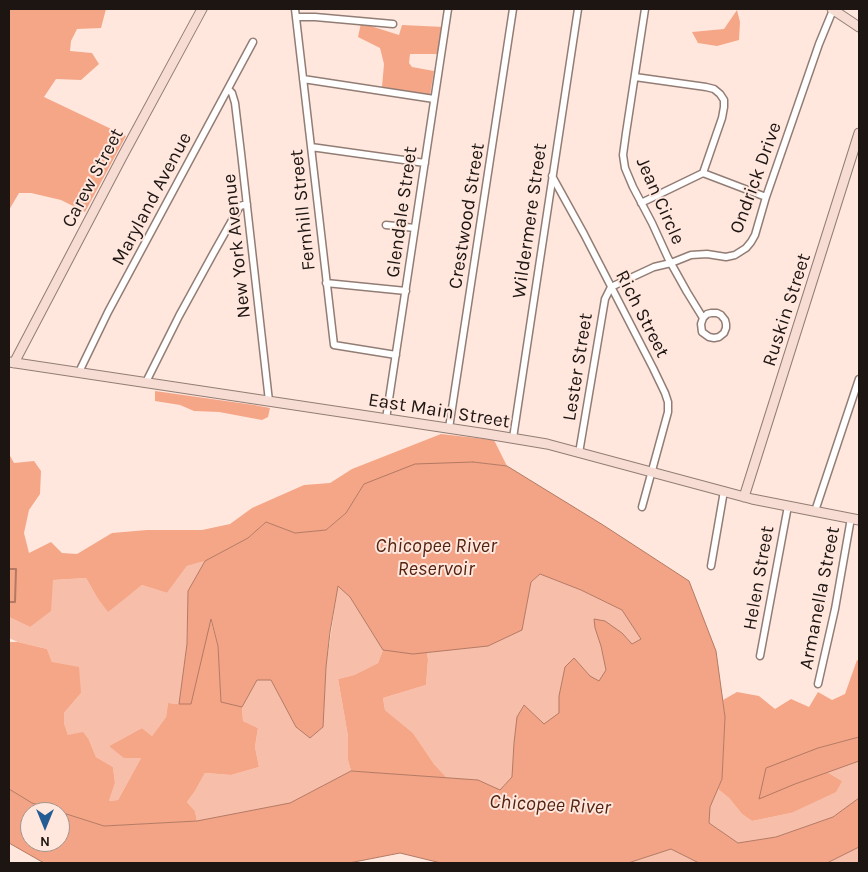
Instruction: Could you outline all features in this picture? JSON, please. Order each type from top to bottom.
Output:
[{"type":"main road","name":"Carew Street","points":[[11,363],[202,9]]},
{"type":"main road","points":[[832,9],[859,27]]},
{"type":"main road","name":"Ruskin Street","points":[[744,497],[859,133]]},
{"type":"main road","name":"East Main Street","points":[[11,363],[547,444],[744,497],[855,519]]},
{"type":"street","name":"Fernhill Street","points":[[295,9],[334,345],[396,355]]},
{"type":"street","name":"Glendale Street","points":[[386,419],[448,9]]},
{"type":"street","name":"Crestwood Street","points":[[449,428],[513,9]]},
{"type":"street","name":"Wildermere Street","points":[[513,438],[578,9]]},
{"type":"street","name":"Jean Circle","points":[[645,9],[623,155],[625,168],[671,263],[703,318],[701,329],[704,334],[708,337],[717,338],[725,331],[726,322],[723,316],[711,313],[703,318]]},
{"type":"street","name":"Ondrick Drive","points":[[611,287],[654,267],[695,254],[707,254],[726,258],[738,254],[751,242],[832,9]]},
{"type":"street","points":[[296,17],[393,24]]},
{"type":"street","name":"Maryland Avenue","points":[[79,372],[108,312],[253,42]]},
{"type":"street","points":[[635,77],[714,89],[724,100],[722,118],[703,173],[641,202]]},
{"type":"street","points":[[303,79],[434,99]]},
{"type":"street","name":"New York Avenue","points":[[228,88],[232,93],[235,103],[242,153],[246,204],[269,401]]},
{"type":"street","points":[[311,147],[425,163]]},
{"type":"street","points":[[703,173],[766,198]]},
{"type":"street","name":"Rich Street","points":[[552,176],[657,376],[668,402],[668,412],[642,508]]},
{"type":"street","points":[[146,382],[213,254],[240,206],[246,204]]},
{"type":"street","points":[[386,225],[415,228]]},
{"type":"street","points":[[326,283],[406,291]]},
{"type":"street","name":"Lester Street","points":[[579,453],[601,319],[605,299],[611,287]]},
{"type":"street","points":[[815,511],[859,379]]},
{"type":"street","points":[[711,566],[724,492]]},
{"type":"street","name":"Helen Street","points":[[760,656],[788,506]]},
{"type":"street","name":"Armanella Street","points":[[818,684],[855,519]]},
{"type":"shaded area","points":[[9,9],[106,9],[101,28],[77,29],[71,41],[70,51],[92,53],[99,64],[81,80],[56,79],[44,97],[126,136],[85,212],[61,200],[31,193],[19,193],[9,210]]},
{"type":"shaded area","points":[[737,10],[740,22],[739,40],[717,46],[698,43],[692,32],[724,29]]},
{"type":"shaded area","points":[[361,23],[399,35],[402,25],[444,27],[439,54],[410,54],[409,63],[412,67],[434,71],[430,95],[382,87],[384,64],[380,48],[358,37]]},
{"type":"shaded area","points":[[155,391],[270,408],[268,417],[262,420],[219,412],[194,411],[180,405],[155,401]]},
{"type":"shaded area","points":[[441,434],[494,440],[507,466],[473,462],[364,484],[346,513],[326,530],[295,533],[266,522],[248,538],[205,561],[187,566],[167,593],[142,585],[108,612],[86,578],[53,580],[51,611],[30,627],[9,617],[9,454],[14,463],[34,461],[41,471],[40,494],[29,510],[24,533],[29,553],[51,542],[62,553],[77,554],[112,533],[147,530],[202,530],[230,524],[252,508],[304,485],[330,483],[352,469]]},
{"type":"shaded area","points":[[205,561],[188,591],[187,644],[179,704],[168,703],[166,717],[152,736],[142,728],[109,746],[141,758],[118,800],[109,801],[115,783],[113,767],[96,757],[89,740],[68,735],[64,723],[64,713],[81,693],[52,662],[47,649],[9,638],[9,617],[30,627],[53,580],[86,578],[98,599],[108,611],[142,585],[167,593],[187,566]]},
{"type":"shaded area","points":[[540,574],[581,590],[622,610],[641,639],[632,644],[622,633],[605,621],[594,619],[606,670],[599,681],[590,676],[575,659],[565,667],[559,696],[559,713],[544,725],[523,705],[517,717],[512,777],[500,790],[478,780],[447,778],[434,764],[413,733],[385,710],[383,698],[426,685],[427,652],[488,646],[522,630],[531,582]]},
{"type":"shaded area","points":[[338,585],[350,597],[383,650],[378,663],[354,675],[338,679],[348,736],[348,760],[351,771],[290,803],[197,821],[195,811],[187,802],[205,773],[231,775],[259,767],[255,747],[258,728],[243,721],[242,707],[257,680],[271,680],[296,727],[310,738],[323,727],[326,667]]},
{"type":"shaded area","points":[[210,618],[218,646],[221,701],[242,707],[243,721],[258,728],[255,747],[259,767],[231,775],[205,773],[187,802],[195,811],[197,821],[104,826],[70,815],[70,802],[30,802],[9,789],[9,642],[18,642],[47,649],[52,662],[79,667],[81,693],[64,713],[64,723],[68,735],[83,732],[89,740],[96,757],[113,767],[115,783],[109,801],[118,800],[141,758],[124,758],[109,746],[142,728],[152,736],[166,717],[168,703],[191,703]]},
{"type":"shaded area","points":[[383,650],[413,654],[427,652],[426,685],[383,698],[385,710],[413,733],[434,764],[447,778],[351,771],[348,760],[348,736],[338,679],[354,675],[378,663]]},
{"type":"shaded area","points":[[857,660],[859,661],[859,737],[818,748],[795,784],[827,772],[842,781],[836,792],[791,813],[752,821],[742,814],[729,798],[718,789],[722,779],[725,717],[723,700],[737,692],[759,696],[775,709],[791,699],[809,707],[818,692],[832,700],[845,694]]},
{"type":"shaded area","points":[[859,761],[859,798],[833,817],[776,837],[738,843],[709,823],[710,807],[718,789],[729,798],[742,814],[752,821],[791,813],[842,781],[827,772]]},
{"type":"shaded area","points":[[859,847],[859,863],[827,863]]},
{"type":"shaded area","points":[[671,849],[699,863],[628,863]]},
{"type":"water","name":"Chicopee River Reservoir","points":[[473,462],[507,466],[689,581],[716,651],[725,717],[722,779],[710,807],[709,823],[738,843],[776,837],[833,817],[859,798],[859,847],[827,863],[699,863],[671,849],[628,863],[441,863],[400,853],[349,863],[44,863],[25,852],[70,852],[70,815],[104,826],[197,821],[290,803],[351,771],[478,780],[500,790],[512,777],[517,717],[524,705],[544,724],[559,713],[559,696],[565,667],[574,658],[590,676],[599,681],[606,670],[594,619],[605,621],[622,633],[632,644],[641,639],[622,610],[581,590],[540,574],[531,582],[522,630],[488,646],[413,654],[383,650],[350,597],[338,586],[326,667],[323,727],[310,738],[296,727],[271,680],[257,680],[242,707],[221,702],[218,646],[211,619],[191,704],[179,704],[187,644],[188,591],[205,561],[248,538],[266,522],[295,533],[326,530],[346,513],[364,484],[415,464]]},
{"type":"water","points":[[859,737],[859,761],[759,799],[766,768],[818,748]]},
{"type":"water","name":"Chicopee River Reservoir","points":[[9,789],[30,802],[20,802],[20,849],[9,843]]},
{"type":"waterway","points":[[9,569],[16,569],[15,602],[9,602]]},
{"type":"water label","name":"Chicopee River","points":[[550,805]]}]
